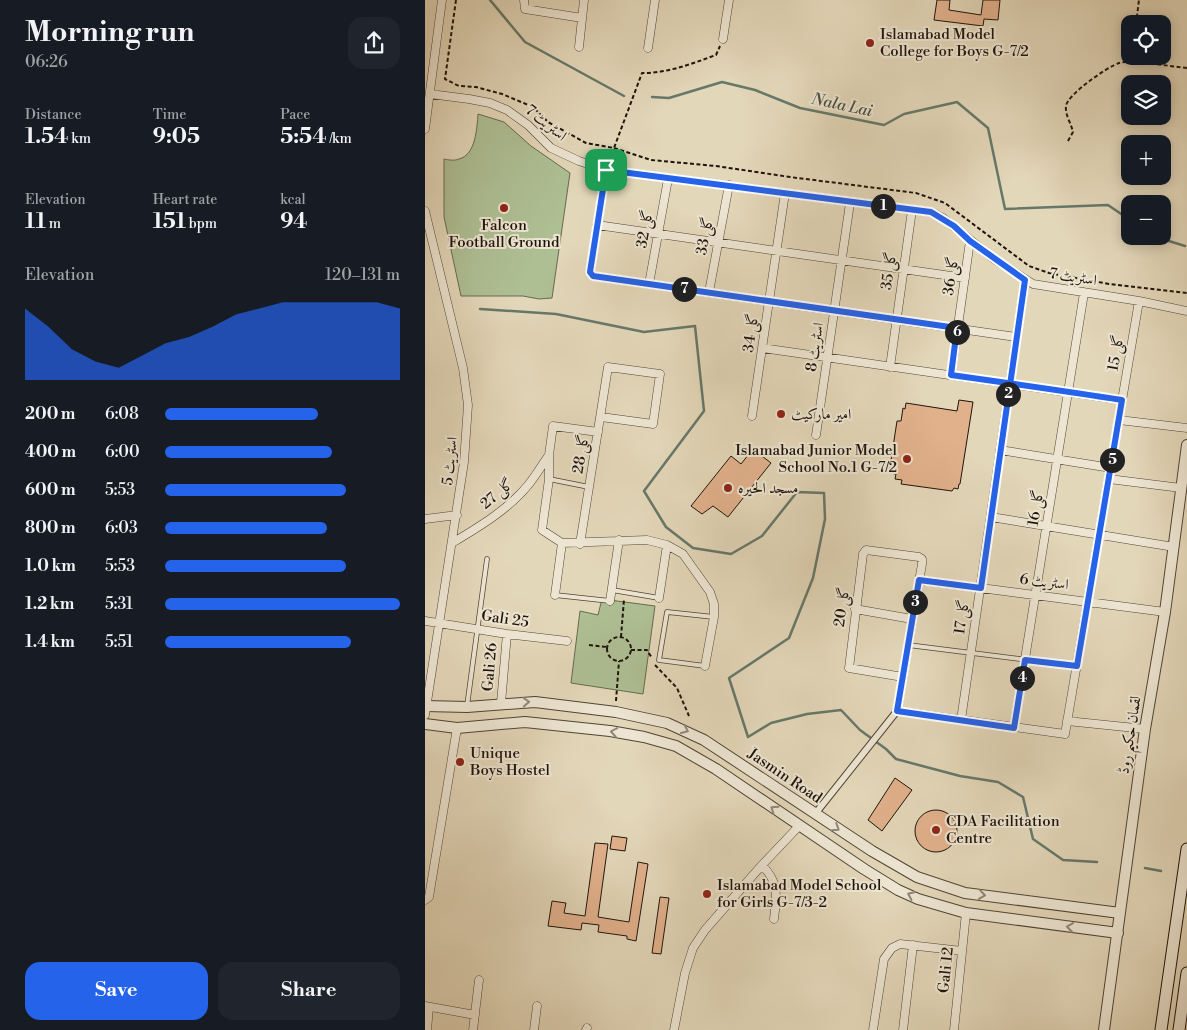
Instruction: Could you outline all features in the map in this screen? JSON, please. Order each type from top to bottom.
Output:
[{"type":"main road","points":[[1161,1030],[1187,849]]},
{"type":"main road","points":[[1169,980],[1186,977],[1179,1030]]},
{"type":"street","points":[[425,129],[442,0]]},
{"type":"street","points":[[524,0],[525,9],[582,18]]},
{"type":"street","points":[[579,47],[584,0]]},
{"type":"street","points":[[648,48],[655,0]]},
{"type":"street","points":[[723,39],[729,0]]},
{"type":"street","name":"اسٹریٹ 7","points":[[430,94],[490,103],[507,110],[528,125],[551,148],[579,161],[606,170],[931,212],[943,218],[970,241],[1033,284],[1139,301],[1187,311]]},
{"type":"street","points":[[606,170],[591,274],[1016,337]]},
{"type":"street","name":"گلی 32","points":[[649,284],[668,179]]},
{"type":"street","name":"گلی 33","points":[[709,292],[729,185]]},
{"type":"street","name":"گلی 34","points":[[752,416],[785,194]]},
{"type":"street","name":"اسٹریٹ 8","points":[[816,435],[850,203]]},
{"type":"street","name":"گلی 35","points":[[890,366],[912,210]]},
{"type":"street","name":"اسٹریٹ 5","points":[[425,211],[427,235],[443,282],[466,385],[467,404],[465,462],[426,709]]},
{"type":"street","points":[[597,225],[965,278]]},
{"type":"street","name":"گلی 36","points":[[951,375],[970,241]]},
{"type":"street","name":"گلی 17","points":[[961,720],[1025,280]]},
{"type":"street","name":"گلی 16","points":[[1014,728],[1085,293]]},
{"type":"street","name":"گلی 15","points":[[1014,728],[1065,734],[1139,301]]},
{"type":"street","points":[[762,348],[1122,400]]},
{"type":"street","name":"گلی 28","points":[[580,544],[608,368],[660,374],[653,424],[601,417]]},
{"type":"street","points":[[1119,420],[1187,428]]},
{"type":"street","name":"گلی 27","points":[[562,543],[554,536],[546,534],[542,530],[549,479],[549,456],[553,426],[598,432]]},
{"type":"street","name":"لقمان حکیم روڈ","points":[[1104,1030],[1145,729],[1165,612],[1187,445]]},
{"type":"street","points":[[1000,450],[1111,468]]},
{"type":"street","name":"گلی 27","points":[[452,543],[500,512],[515,499],[529,485],[549,456]]},
{"type":"street","points":[[1109,479],[1181,488]]},
{"type":"street","points":[[425,520],[457,515]]},
{"type":"street","points":[[991,517],[1174,547]]},
{"type":"street","points":[[610,601],[619,540]]},
{"type":"street","points":[[555,595],[562,543],[580,544],[619,540],[647,540],[667,545],[683,554],[710,592],[715,611],[705,666]]},
{"type":"street","points":[[659,598],[667,545]]},
{"type":"street","name":"گلی 20","points":[[903,677],[849,668],[863,554],[866,550],[919,557],[922,559],[919,580]]},
{"type":"street","points":[[815,814],[897,711],[919,580]]},
{"type":"street","name":"اسٹریٹ 6","points":[[919,580],[1165,612]]},
{"type":"street","points":[[855,609],[912,618]]},
{"type":"street","name":"Gali 25","points":[[425,621],[567,641]]},
{"type":"street","name":"Gali 26","points":[[501,703],[507,634]]},
{"type":"street","name":"Jasmin Road","points":[[426,709],[501,703],[556,704],[667,723],[704,740],[896,867],[917,877],[965,893],[1120,913]]},
{"type":"street","points":[[897,711],[1014,728]]},
{"type":"street","points":[[1067,721],[1145,729]]},
{"type":"street","points":[[425,724],[457,728],[501,722],[544,723],[610,731],[644,737],[676,746],[716,769],[799,826],[898,890],[963,912],[1118,933]]},
{"type":"street","points":[[427,898],[457,728]]},
{"type":"street","points":[[674,1030],[685,973],[693,948],[705,930],[799,826]]},
{"type":"street","points":[[762,865],[772,876],[775,889],[777,900],[774,918]]},
{"type":"street","points":[[963,912],[965,893]]},
{"type":"street","name":"Gali 12","points":[[954,1030],[962,951],[963,912]]},
{"type":"street","points":[[873,1030],[884,960],[891,948],[900,944],[962,951]]},
{"type":"street","points":[[903,1030],[913,945]]},
{"type":"street","points":[[473,1030],[479,980]]},
{"type":"street","points":[[533,1030],[537,1006]]},
{"type":"street","points":[[427,1030],[427,1007],[475,1015]]},
{"type":"lane","points":[[549,479],[589,487]]},
{"type":"lane","points":[[467,707],[487,559]]},
{"type":"lane","points":[[612,590],[659,598]]},
{"type":"lane","points":[[555,595],[610,601]]},
{"type":"lane","points":[[705,666],[659,660],[667,612],[714,617]]},
{"type":"lane","points":[[908,645],[1077,666]]},
{"type":"path","points":[[456,0],[445,79],[459,86],[477,87],[502,94],[533,107],[548,122],[586,143],[614,148],[642,73],[661,73],[716,55],[723,39]]},
{"type":"path","points":[[1137,15],[1139,0]]},
{"type":"path","points":[[1068,142],[1073,132],[1071,121],[1066,114],[1066,104],[1071,96],[1107,69],[1121,62]]},
{"type":"path","points":[[1163,65],[1187,68]]},
{"type":"path","points":[[621,637],[624,592]]},
{"type":"path","points":[[621,637],[628,641],[631,650],[628,656],[619,661],[609,656],[607,647],[613,638],[621,637]]},
{"type":"path","points":[[589,645],[607,647]]},
{"type":"path","points":[[631,650],[650,652],[656,668],[677,688],[689,716]]},
{"type":"path","points":[[616,701],[619,661]]},
{"type":"green space","name":"Falcon Football Ground","points":[[478,114],[504,122],[531,146],[570,173],[552,298],[461,296],[444,217],[444,159],[457,160],[469,152],[474,140]]},
{"type":"green space","points":[[602,599],[655,606],[643,694],[571,683],[580,611],[598,615]]},
{"type":"building","name":"Islamabad Model College for Boys G-7/2","points":[[937,0],[950,0],[949,10],[981,15],[983,0],[1000,0],[998,20],[984,19],[983,26],[934,20]]},
{"type":"building","name":"Islamabad Junior Model School No.1 G-7/2","points":[[959,400],[973,402],[958,489],[954,488],[952,491],[901,484],[902,480],[895,479],[896,474],[889,473],[897,421],[901,421],[903,408],[905,409],[906,403],[957,411]]},
{"type":"building","name":"مسجد الحیرہ","points":[[753,449],[771,463],[728,517],[713,506],[702,514],[691,506],[731,456],[741,464]]},
{"type":"building","points":[[895,778],[912,790],[882,831],[868,820]]},
{"type":"building","name":"CDA Facilitation Centre","points":[[940,810],[948,813],[954,819],[957,831],[954,843],[948,849],[932,852],[924,849],[918,843],[915,827],[918,819],[924,813]]},
{"type":"building","points":[[612,836],[627,838],[625,851],[610,849]]},
{"type":"building","points":[[595,843],[608,844],[598,917],[629,922],[638,862],[648,864],[636,941],[627,939],[627,936],[598,932],[599,925],[582,923],[581,930],[548,926],[552,901],[566,903],[564,913],[585,916]]},
{"type":"building","points":[[660,897],[669,898],[661,954],[652,953]]},
{"type":"waterway","name":"Nala Lai","points":[[490,0],[525,42],[624,96]]},
{"type":"waterway","name":"Nala Lai","points":[[652,97],[669,98],[722,82],[755,90],[800,108],[884,125],[904,114],[957,102],[988,128],[1005,209],[1108,205],[1121,214]]},
{"type":"waterway","points":[[1171,242],[1185,246]]},
{"type":"waterway","points":[[480,309],[556,314],[644,332],[695,326],[704,411],[644,491],[666,527],[693,548],[731,554],[762,536],[797,492],[824,493],[825,519],[813,578],[789,638],[729,678],[748,737],[771,723],[807,714],[841,710],[860,730],[886,749],[896,759],[960,776],[998,782],[1023,797],[1033,839],[1063,860],[1097,862]]},
{"type":"waterway","points":[[1145,868],[1161,871]]},
{"type":"place","name":"Islamabad Model College for Boys G-7/2","points":[[870,43]]},
{"type":"place","name":"Falcon Football Ground","points":[[504,208]]},
{"type":"place","name":"امیر مارکیٹ","points":[[781,414]]},
{"type":"place","name":"Islamabad Junior Model School No.1 G-7/2","points":[[907,459]]},
{"type":"place","name":"مسجد الحیرہ","points":[[728,488]]},
{"type":"place","name":"Unique Boys Hostel","points":[[460,762]]},
{"type":"place","name":"CDA Facilitation Centre","points":[[936,830]]},
{"type":"place","name":"Islamabad Model School for Girls G-7/3-2","points":[[707,894]]},
{"type":"route","points":[[606,170],[590,272],[593,276],[957,328],[951,375],[1010,384],[1122,400],[1077,666],[1025,660],[1014,728],[897,711],[919,580],[981,588],[1010,384],[1025,280],[970,241],[943,218],[931,212],[606,170]]}]
